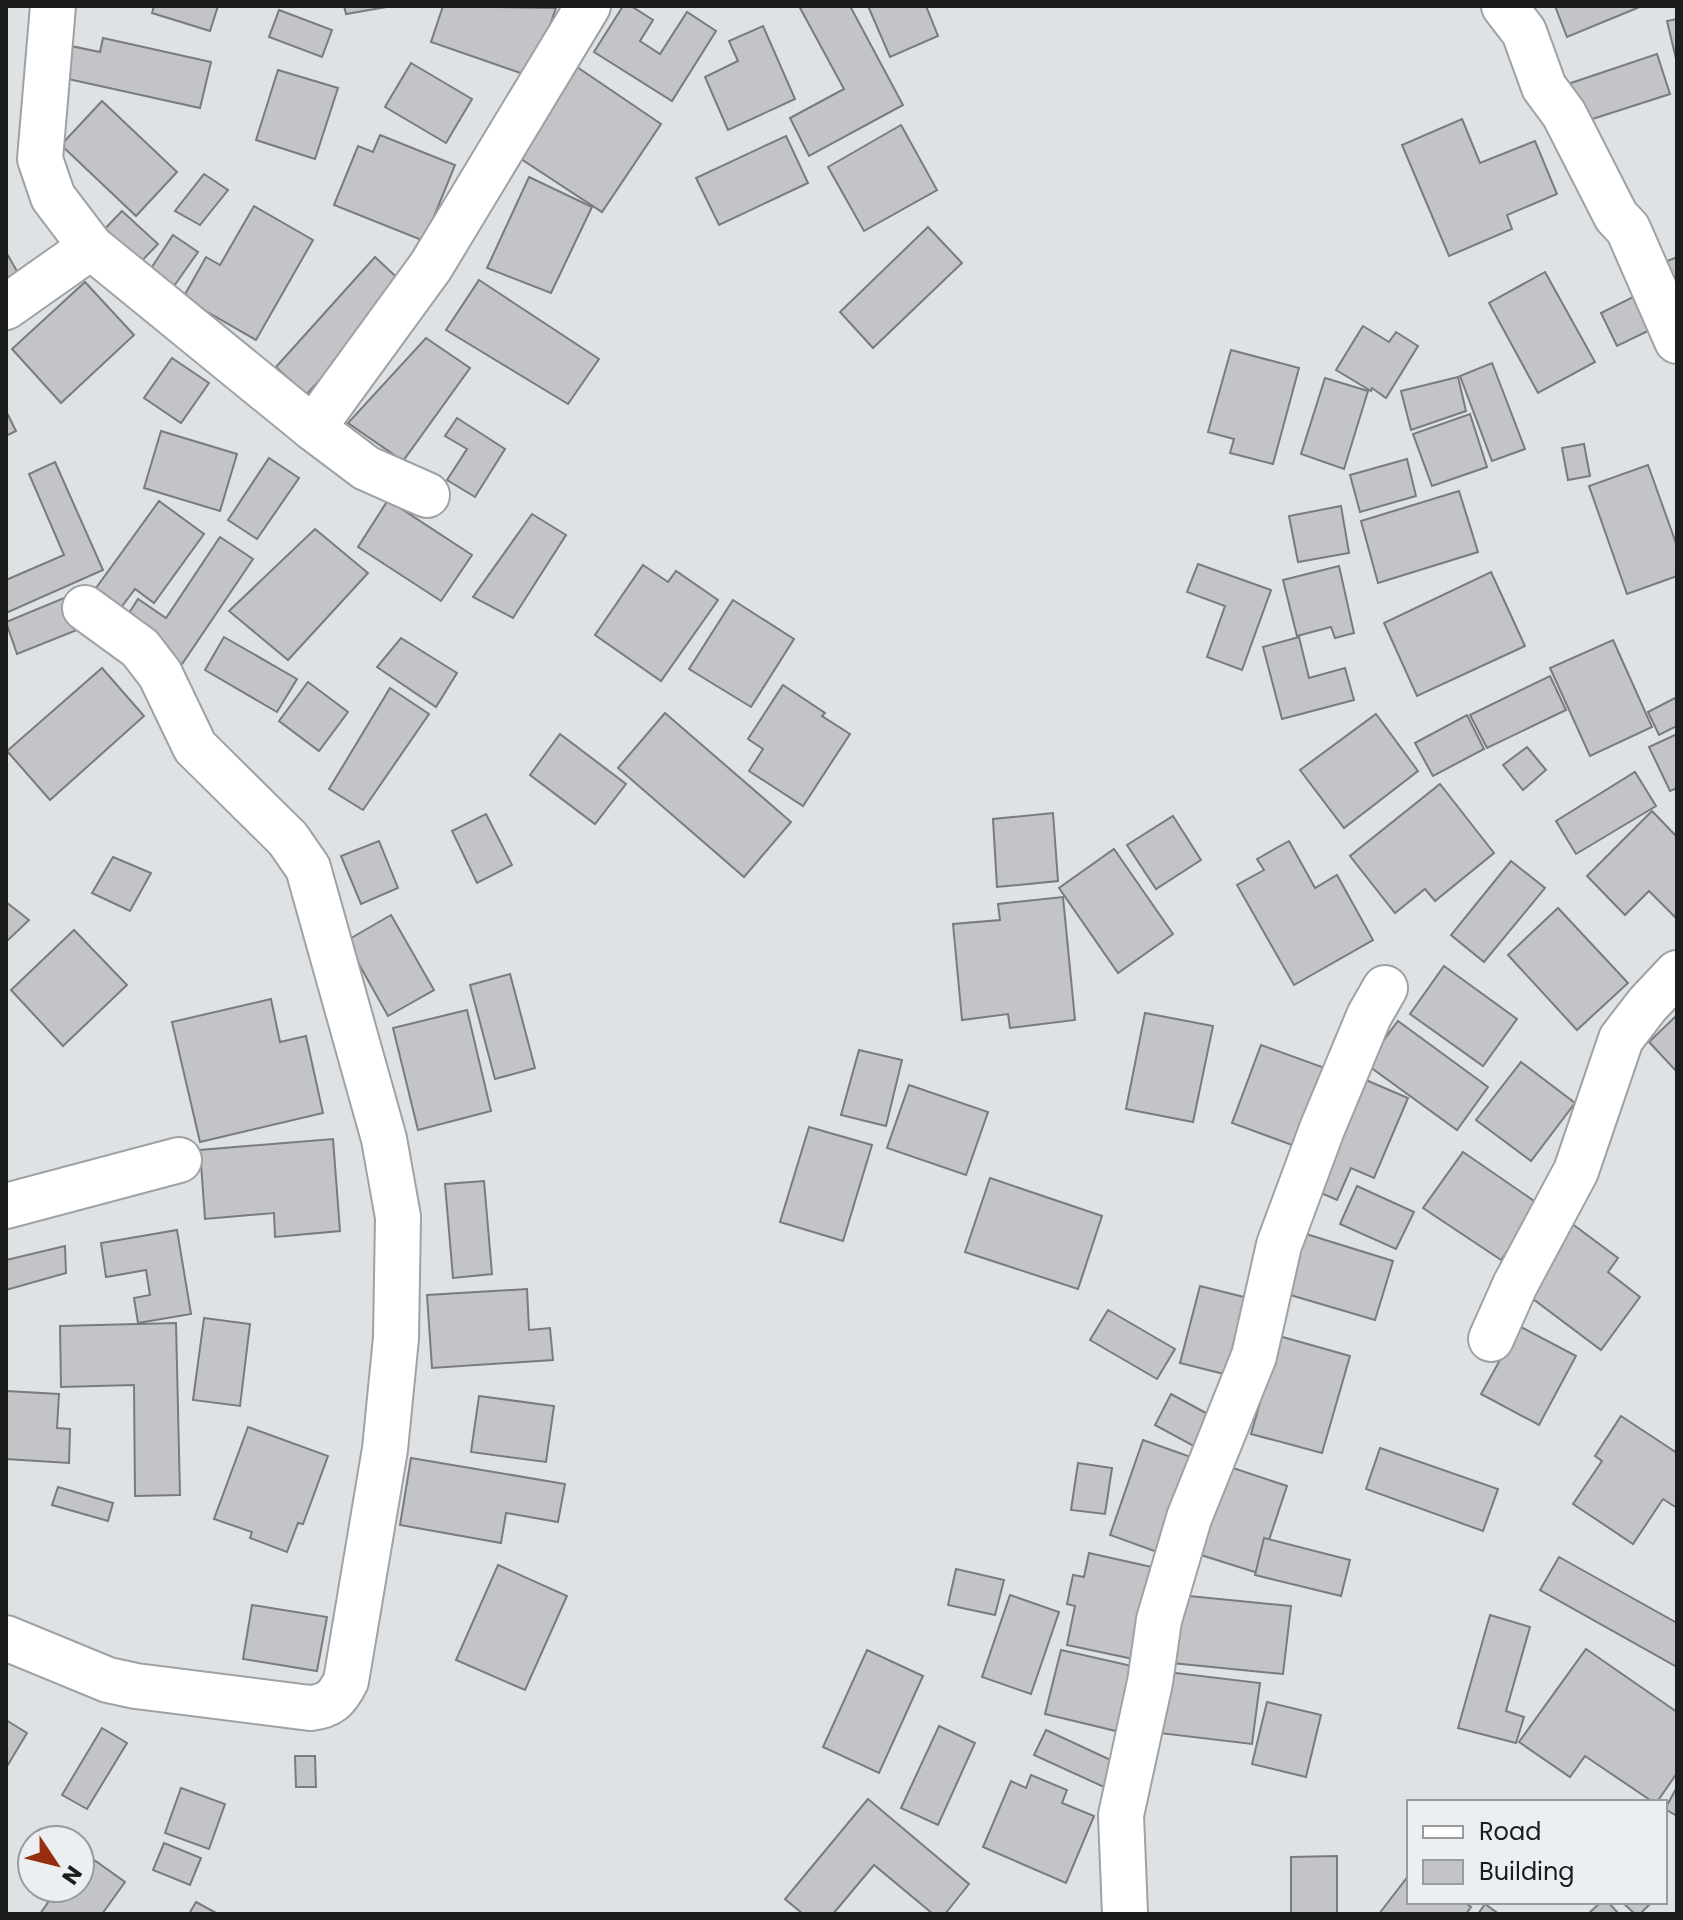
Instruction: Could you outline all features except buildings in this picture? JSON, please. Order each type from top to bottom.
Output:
[{"type":"street","points":[[53,6],[40,159],[53,197],[91,247],[366,468],[427,495]]},
{"type":"street","points":[[313,428],[431,266],[588,6]]},
{"type":"street","points":[[1504,6],[1524,32],[1544,87],[1564,114],[1616,216],[1628,229],[1677,341]]},
{"type":"street","points":[[6,307],[91,247]]},
{"type":"street","points":[[6,1638],[108,1680],[136,1686],[310,1708],[333,1702],[346,1681],[385,1449],[396,1338],[398,1217],[384,1139],[308,868],[288,839],[195,747],[160,674],[140,648],[85,608]]},
{"type":"street","points":[[1491,1339],[1515,1285],[1576,1171],[1621,1039],[1677,973]]},
{"type":"street","points":[[1125,1914],[1121,1815],[1150,1682],[1159,1620],[1189,1518],[1254,1356],[1279,1245],[1322,1129],[1369,1016],[1385,988]]},
{"type":"street","points":[[6,1206],[179,1160]]}]
